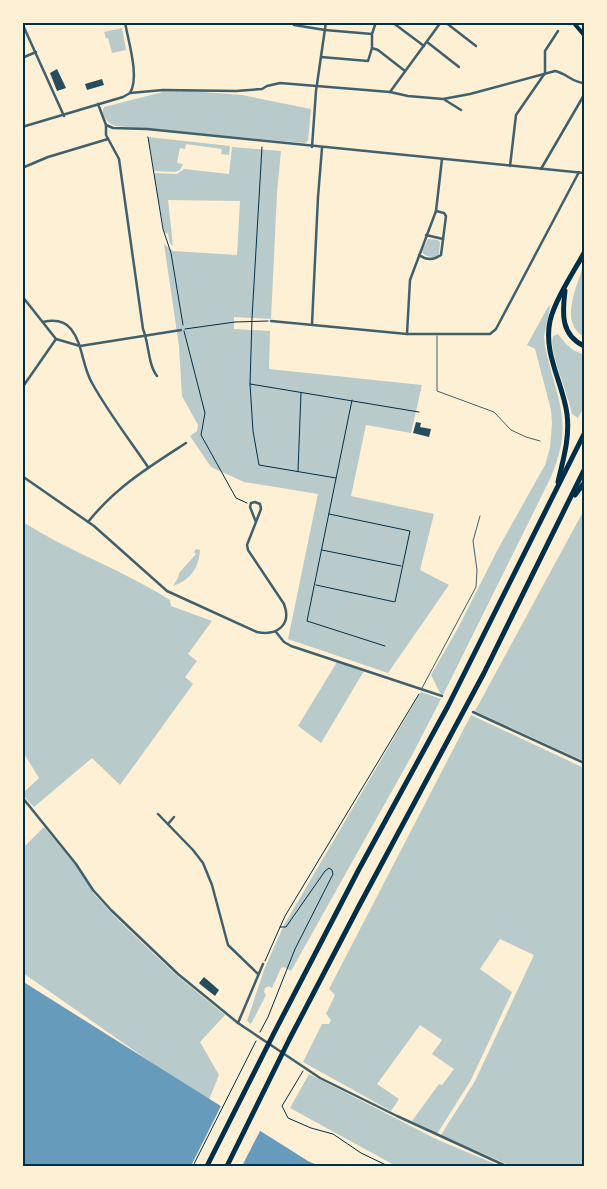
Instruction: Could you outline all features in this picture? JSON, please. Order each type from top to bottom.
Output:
[{"type":"highway","points":[[556,492],[567,443],[568,425],[563,396],[550,355],[548,338],[550,321],[557,302],[584,253]]},
{"type":"highway","points":[[566,288],[562,310],[563,322],[574,340],[584,346]]},
{"type":"highway","points":[[207,1166],[358,871],[448,706],[584,434]]},
{"type":"highway","points":[[227,1166],[289,1040],[484,673],[584,470]]},
{"type":"highway","points":[[567,506],[584,483]]},
{"type":"main road","points":[[573,22],[584,35]]},
{"type":"street","points":[[125,22],[134,77],[130,93]]},
{"type":"street","points":[[312,147],[317,86],[326,22]]},
{"type":"street","points":[[321,57],[369,60],[372,48],[372,34],[376,22]]},
{"type":"street","points":[[392,22],[424,46]]},
{"type":"street","points":[[390,92],[443,22],[476,46]]},
{"type":"street","points":[[22,23],[64,116]]},
{"type":"street","points":[[294,25],[372,34]]},
{"type":"street","points":[[510,166],[516,115],[545,74],[546,48],[558,31]]},
{"type":"street","points":[[427,42],[460,67]]},
{"type":"street","points":[[372,48],[405,71]]},
{"type":"street","points":[[22,58],[36,52]]},
{"type":"street","points":[[22,127],[64,116],[130,93],[162,90],[236,91],[262,89],[280,83],[390,92],[408,96],[443,99],[558,72],[584,84]]},
{"type":"street","points":[[541,169],[584,95]]},
{"type":"street","points":[[443,99],[461,110]]},
{"type":"street","points":[[98,104],[106,125],[108,139],[119,159],[143,329],[152,370],[157,376]]},
{"type":"street","points":[[106,125],[113,128],[147,129],[584,173]]},
{"type":"street","points":[[22,168],[48,157],[108,139]]},
{"type":"street","points":[[312,324],[322,148]]},
{"type":"street","points":[[407,334],[410,280],[436,211],[442,159]]},
{"type":"street","points":[[271,322],[312,324],[407,334],[485,334],[494,332],[579,172]]},
{"type":"street","points":[[419,255],[423,258],[436,259],[441,255],[446,216],[444,213],[436,211]]},
{"type":"street","points":[[426,235],[443,239]]},
{"type":"street","points":[[22,296],[56,339],[80,346],[182,329]]},
{"type":"street","points":[[42,322],[53,320],[66,324],[72,329],[80,346],[84,365],[91,382],[148,467]]},
{"type":"street","points":[[22,388],[56,339]]},
{"type":"street","points":[[88,522],[111,495],[148,467],[186,443]]},
{"type":"street","points":[[22,476],[88,522],[157,583],[178,596],[257,632],[266,634],[276,632],[284,623],[286,609],[248,550],[247,545],[256,522],[260,511],[261,506],[255,502],[250,505],[256,522]]},
{"type":"street","points":[[276,632],[284,642],[291,646],[442,696]]},
{"type":"street","points":[[473,712],[584,763]]},
{"type":"street","points":[[22,797],[76,864],[93,890],[111,910],[178,974],[238,1023],[320,1078],[506,1166]]},
{"type":"street","points":[[158,814],[193,850],[209,875],[228,945],[258,974]]},
{"type":"street","points":[[168,824],[174,817]]},
{"type":"street","points":[[238,1023],[263,964]]},
{"type":"lane","points":[[437,334],[437,390],[494,412],[512,430],[526,438],[540,441]]},
{"type":"lane","points":[[422,689],[476,587],[477,570],[473,541],[480,516]]},
{"type":"path","points":[[148,136],[164,236],[171,253],[182,329],[205,413],[201,436],[236,498],[250,505]]},
{"type":"path","points":[[262,147],[250,384],[251,416],[259,465],[336,478]]},
{"type":"path","points":[[182,329],[271,322]]},
{"type":"path","points":[[250,384],[419,412]]},
{"type":"path","points":[[298,471],[301,392]]},
{"type":"path","points":[[352,400],[307,621],[385,646]]},
{"type":"path","points":[[315,585],[395,602],[410,531],[329,514]]},
{"type":"path","points":[[322,550],[402,566]]},
{"type":"path","points":[[263,964],[280,927],[422,689]]},
{"type":"path","points":[[193,1166],[268,1017],[295,949],[333,874],[332,870],[329,868],[325,871],[286,927],[280,927]]},
{"type":"path","points":[[305,1068],[282,1106],[285,1115],[301,1124],[333,1134],[362,1153],[388,1166]]},
{"type":"shaded area","points":[[122,28],[126,50],[112,53],[108,38],[106,38],[104,32]]},
{"type":"shaded area","points":[[190,91],[242,95],[311,109],[308,141],[305,143],[115,126],[107,121],[103,113],[104,107],[163,92]]},
{"type":"shaded area","points":[[148,137],[230,146],[229,155],[221,154],[222,149],[186,144],[185,149],[180,148],[177,163],[183,164],[180,170],[175,172],[154,171]]},
{"type":"shaded area","points":[[232,147],[281,151],[271,319],[234,317],[234,329],[270,331],[269,369],[422,385],[411,433],[366,425],[351,496],[434,514],[420,570],[449,585],[388,673],[288,639],[318,494],[244,482],[211,467],[190,436],[197,431],[198,425],[182,396],[179,346],[164,244],[173,251],[237,255],[240,201],[168,200],[173,246],[170,243],[168,234],[164,232],[154,173],[177,174],[184,169],[229,174]]},
{"type":"shaded area","points":[[428,239],[440,242],[439,254],[436,257],[426,256],[422,251]]},
{"type":"shaded area","points":[[584,264],[584,337],[574,327],[571,307]]},
{"type":"shaded area","points":[[549,305],[544,336],[545,346],[558,396],[563,425],[558,457],[551,477],[443,695],[440,693],[431,675],[545,465],[550,448],[551,410],[535,349],[527,345]]},
{"type":"shaded area","points":[[558,334],[573,350],[584,355],[584,407],[578,418],[572,414],[553,352],[553,336]]},
{"type":"shaded area","points":[[584,510],[584,761],[475,711]]},
{"type":"shaded area","points":[[23,522],[59,543],[152,589],[170,600],[171,606],[212,621],[188,654],[197,661],[185,677],[193,684],[120,785],[92,758],[34,807],[22,794],[39,778],[23,752]]},
{"type":"shaded area","points":[[196,549],[200,550],[196,568],[189,577],[173,586],[179,573],[196,554],[194,552]]},
{"type":"shaded area","points":[[337,662],[364,671],[321,743],[298,726]]},
{"type":"shaded area","points":[[421,692],[441,699],[411,757],[291,971],[284,967],[281,968],[272,988],[269,986],[265,988],[264,992],[266,995],[251,1024],[247,1021],[264,970],[284,925]]},
{"type":"shaded area","points":[[471,715],[584,768],[584,1166],[511,1166],[441,1135],[475,1081],[534,955],[500,939],[480,969],[512,992],[471,1080],[437,1134],[412,1121],[439,1084],[442,1085],[454,1069],[432,1054],[442,1040],[420,1025],[377,1084],[399,1099],[391,1111],[303,1062],[322,1024],[329,1024],[331,1020],[326,1014],[335,995],[329,989]]},
{"type":"shaded area","points":[[44,827],[76,866],[95,895],[114,916],[175,974],[225,1015],[200,1042],[219,1075],[208,1102],[23,973],[23,848]]},
{"type":"shaded area","points":[[309,1074],[438,1140],[500,1166],[396,1166],[290,1108]]},
{"type":"water","points":[[22,981],[308,1161],[319,1166],[23,1166]]},
{"type":"pier","points":[[222,1104],[261,1129],[242,1166],[191,1166]]},
{"type":"building","points":[[57,69],[66,88],[57,91],[50,73]]},
{"type":"building","points":[[102,79],[104,85],[87,90],[85,84]]},
{"type":"building","points":[[416,422],[421,423],[420,427],[431,429],[429,437],[413,433]]},
{"type":"building","points":[[204,977],[219,990],[215,996],[199,983]]}]
